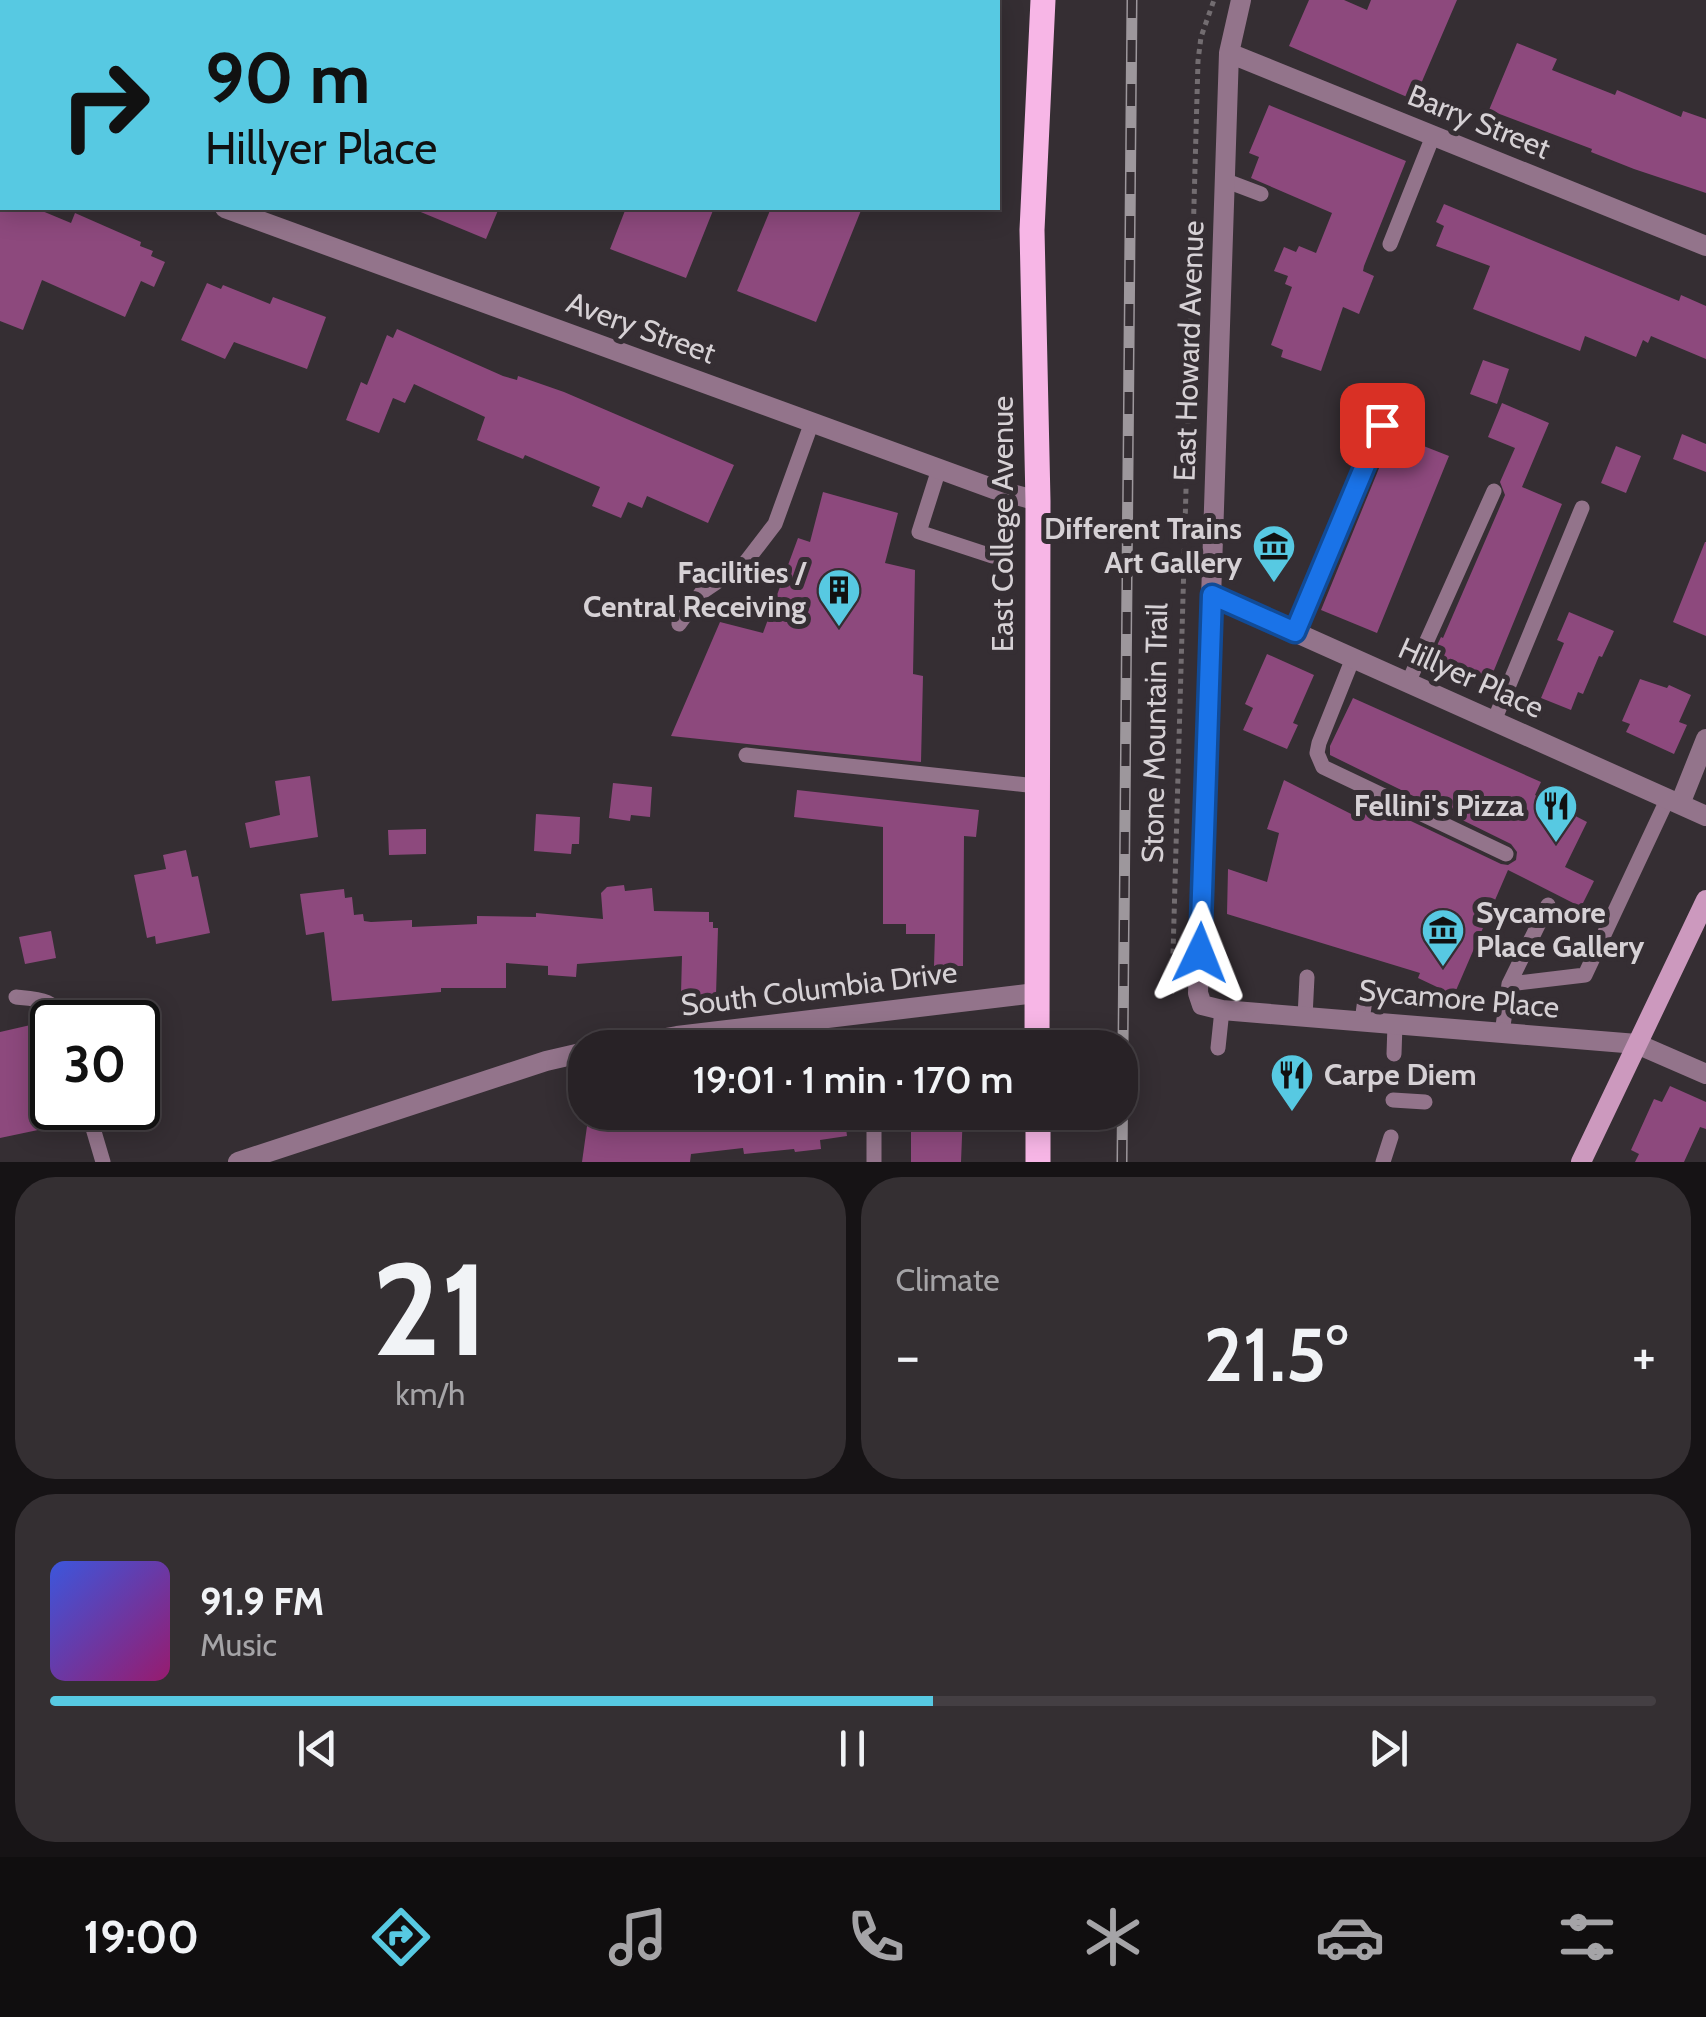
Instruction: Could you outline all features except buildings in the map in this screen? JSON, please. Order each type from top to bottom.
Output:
[{"type":"main road","name":"East College Avenue","points":[[1036,1030],[1038,501],[1032,230],[1043,0]]},
{"type":"main road","points":[[1581,1162],[1706,900]]},
{"type":"main road","points":[[1038,1130],[1038,1162]]},
{"type":"street","name":"East Howard Avenue","points":[[1212,1007],[1198,993],[1228,53],[1241,0]]},
{"type":"street","name":"Barry Street","points":[[1228,53],[1706,246]]},
{"type":"street","name":"Avery Street","points":[[230,210],[939,469],[1038,501]]},
{"type":"street","name":"Hillyer Place","points":[[1212,595],[1706,816]]},
{"type":"street","points":[[1674,801],[1706,739]]},
{"type":"street","name":"South Columbia Drive","points":[[727,1030],[1036,993]]},
{"type":"street","name":"Sycamore Place","points":[[1212,1007],[1637,1044],[1706,1074]]},
{"type":"street","points":[[238,1162],[568,1056]]},
{"type":"lane","points":[[1390,244],[1433,136]]},
{"type":"lane","points":[[1224,180],[1261,194]]},
{"type":"lane","points":[[679,624],[702,592],[744,563],[775,524],[812,422]]},
{"type":"lane","points":[[1295,632],[1382,425]]},
{"type":"lane","points":[[939,469],[919,532],[992,556]]},
{"type":"lane","points":[[1408,682],[1494,491]]},
{"type":"lane","points":[[1494,721],[1582,508]]},
{"type":"lane","points":[[1353,658],[1322,730],[1318,762],[1332,773],[1506,854]]},
{"type":"lane","points":[[746,755],[1037,786]]},
{"type":"lane","points":[[1509,984],[1586,975],[1674,801]]},
{"type":"lane","points":[[1502,1033],[1509,984],[1548,905]]},
{"type":"lane","points":[[1305,1017],[1307,977]]},
{"type":"lane","points":[[1362,1021],[1366,992]]},
{"type":"lane","points":[[16,997],[46,1000]]},
{"type":"lane","points":[[1212,1007],[1218,1048]]},
{"type":"lane","points":[[1394,1054],[1396,1024]]},
{"type":"lane","points":[[1393,1100],[1425,1102]]},
{"type":"lane","points":[[94,1130],[102,1162]]},
{"type":"lane","points":[[874,1130],[874,1162]]},
{"type":"lane","points":[[1383,1162],[1392,1138]]},
{"type":"path","name":"Stone Mountain Trail","points":[[1172,990],[1198,61],[1200,37],[1214,0]]},
{"type":"railway","points":[[1122,1162],[1132,0]]},
{"type":"place","name":"Different Trains Art Gallery","points":[[1274,584]]},
{"type":"place","name":"Facilities / Central Receiving","points":[[839,628]]},
{"type":"place","name":"Fellini's Pizza","points":[[1556,844]]},
{"type":"place","name":"Sycamore Place Gallery","points":[[1443,968]]},
{"type":"place","name":"Carpe Diem","points":[[1292,1113]]},
{"type":"route","points":[[1200,953],[1212,595],[1295,632],[1382,425]]}]
